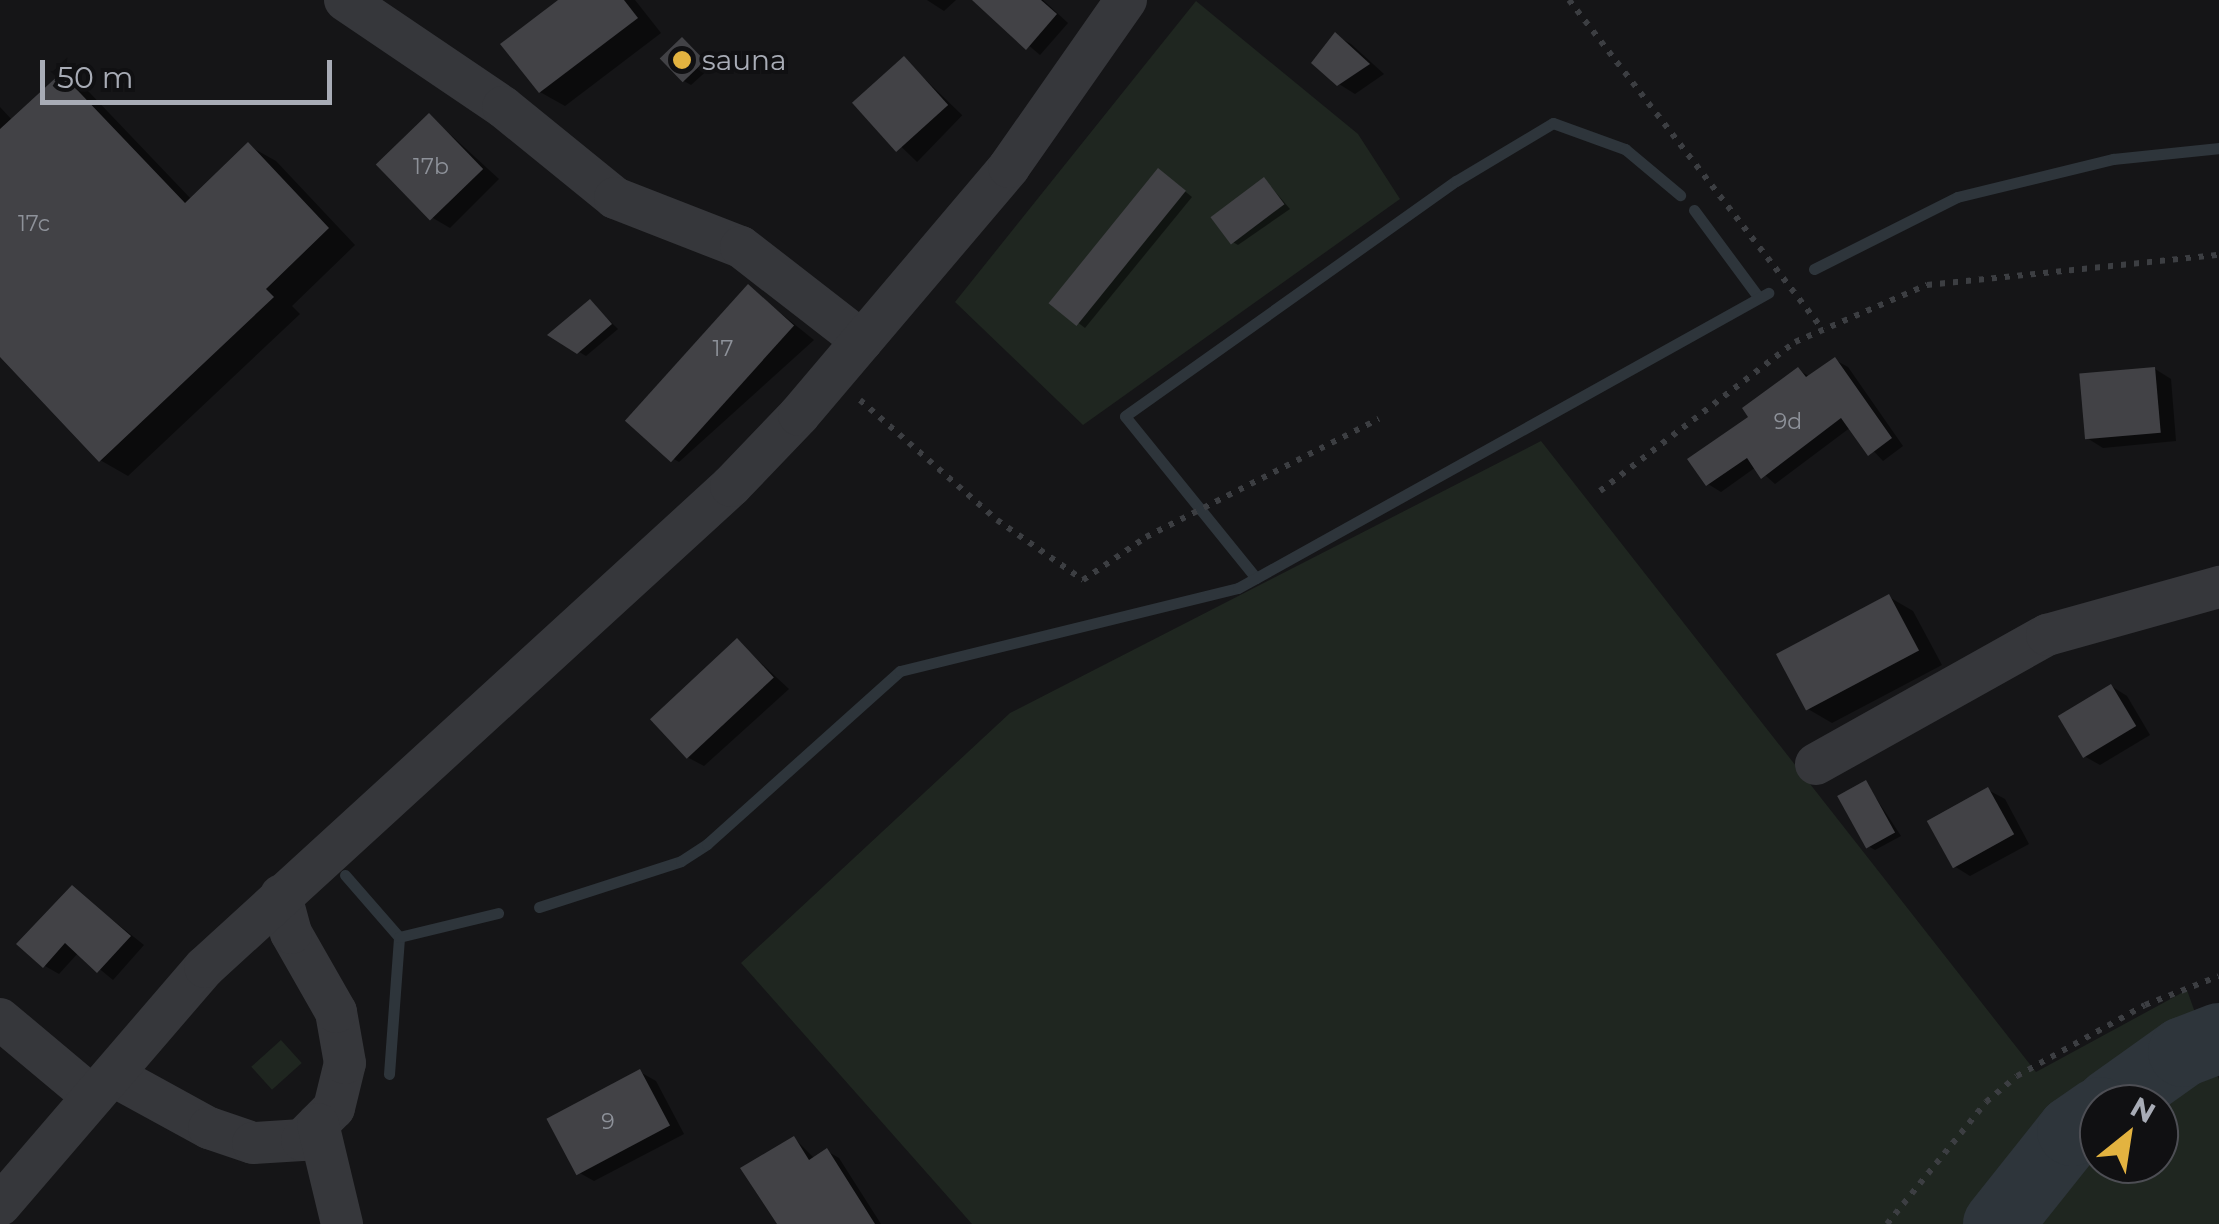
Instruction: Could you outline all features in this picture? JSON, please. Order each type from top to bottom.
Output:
[{"type":"street","points":[[345,0],[503,108],[615,198],[741,247],[862,341]]},
{"type":"street","points":[[0,1205],[205,967],[718,498],[832,376],[1018,156],[1126,0]]},
{"type":"street","points":[[1816,764],[2047,635],[2219,587]]},
{"type":"street","points":[[0,1019],[102,1086],[254,1143],[302,1140],[334,1108],[345,1063],[336,1012],[292,933],[281,895]]},
{"type":"street","points":[[318,1124],[342,1224]]},
{"type":"path","points":[[1569,0],[1823,330]]},
{"type":"path","points":[[1600,490],[1795,342],[1927,285],[2219,255]]},
{"type":"path","points":[[832,376],[997,520],[1083,580],[1186,516],[1379,419]]},
{"type":"path","points":[[1887,1224],[1986,1102],[2018,1076],[2145,1005],[2219,976]]},
{"type":"shaded area","points":[[1196,1],[1358,134],[1400,199],[1083,425],[955,302]]},
{"type":"shaded area","points":[[1541,441],[2036,1072],[2187,990],[2219,1080],[2219,1224],[972,1224],[741,963],[1010,713]]},
{"type":"shaded area","points":[[281,1040],[302,1063],[272,1090],[251,1067]]},
{"type":"building","points":[[558,0],[624,0],[638,18],[539,93],[500,44]]},
{"type":"building","points":[[972,0],[1041,0],[1057,14],[1026,50]]},
{"type":"building","points":[[1335,32],[1370,64],[1337,86],[1311,63]]},
{"type":"building","name":"sauna","points":[[682,37],[705,61],[683,82],[660,59]]},
{"type":"building","points":[[904,56],[948,105],[896,152],[852,103]]},
{"type":"building","points":[[61,73],[185,203],[248,142],[329,228],[266,289],[274,297],[99,462],[0,357],[0,129]]},
{"type":"building","points":[[429,113],[483,169],[430,221],[376,164]]},
{"type":"building","points":[[1158,168],[1186,191],[1076,326],[1048,303]]},
{"type":"building","points":[[1264,177],[1284,204],[1231,244],[1210,217]]},
{"type":"building","points":[[748,284],[794,325],[671,462],[625,421]]},
{"type":"building","points":[[590,299],[612,324],[577,354],[547,335]]},
{"type":"building","points":[[1835,357],[1892,438],[1868,456],[1841,418],[1761,479],[1747,458],[1706,486],[1687,459],[1748,417],[1742,408],[1798,367],[1806,377]]},
{"type":"building","points":[[2155,367],[2161,433],[2085,439],[2079,374]]},
{"type":"building","points":[[1889,594],[1919,651],[1806,711],[1776,654]]},
{"type":"building","points":[[737,638],[774,677],[687,759],[650,719]]},
{"type":"building","points":[[2111,684],[2136,726],[2083,758],[2058,716]]},
{"type":"building","points":[[1866,780],[1895,832],[1866,848],[1837,796]]},
{"type":"building","points":[[1988,787],[2014,834],[1953,868],[1927,821]]},
{"type":"building","points":[[72,885],[131,936],[97,973],[65,943],[43,968],[16,944]]},
{"type":"building","points":[[640,1069],[670,1126],[576,1175],[546,1119]]},
{"type":"building","points":[[794,1136],[809,1160],[827,1148],[875,1224],[777,1224],[740,1168]]},
{"type":"waterway","points":[[1256,578],[1125,416],[1456,181],[1553,123],[1625,149],[1680,195]]},
{"type":"waterway","points":[[1814,269],[1957,197],[2113,159],[2219,148]]},
{"type":"waterway","points":[[1694,210],[1759,298]]},
{"type":"waterway","points":[[539,907],[681,861],[707,844],[900,671],[1238,588],[1768,293]]},
{"type":"waterway","points":[[345,875],[399,937]]},
{"type":"waterway","points":[[389,1074],[399,937],[498,913]]},
{"type":"waterway","points":[[2138,1084],[2183,1052],[2219,1038]]},
{"type":"waterway","points":[[1998,1224],[2079,1126]]},
{"type":"place","name":"sauna","points":[[682,60]]}]
